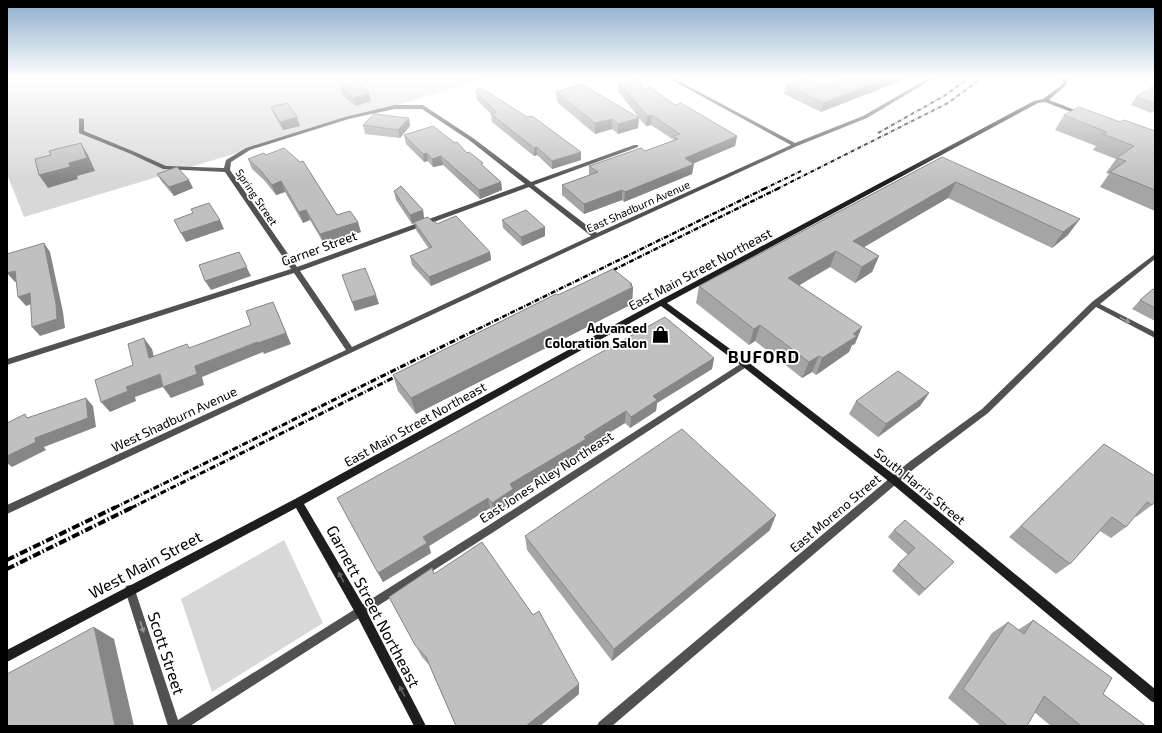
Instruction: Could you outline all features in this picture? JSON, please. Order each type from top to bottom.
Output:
[{"type":"street","points":[[227,170],[228,161],[248,150],[292,135],[376,112]]},
{"type":"street","points":[[431,112],[471,139],[528,185],[596,236]]},
{"type":"street","points":[[734,112],[795,145]]},
{"type":"street","name":"East Shadburn Avenue","points":[[351,352],[596,236],[795,145],[865,117],[873,112]]},
{"type":"street","name":"East Main Street Northeast","points":[[298,502],[662,303],[1017,112]]},
{"type":"street","points":[[1077,112],[1084,115]]},
{"type":"street","name":"Spring Street","points":[[81,119],[81,132],[165,168],[227,170],[351,352]]},
{"type":"street","name":"Garner Street","points":[[7,362],[295,270],[636,146]]},
{"type":"street","name":"East Moreno Street","points":[[603,726],[894,480],[985,411],[1095,304],[1155,256]]},
{"type":"street","name":"South Harris Street","points":[[662,303],[745,364],[894,480],[1155,697]]},
{"type":"street","points":[[1095,304],[1155,335]]},
{"type":"street","name":"West Shadburn Avenue","points":[[7,510],[351,352]]},
{"type":"street","name":"East Jones Alley Northeast","points":[[179,726],[360,612],[745,364]]},
{"type":"street","name":"West Main Street","points":[[7,656],[298,502]]},
{"type":"street","name":"Garnett Street Northeast","points":[[298,502],[360,612],[420,726]]},
{"type":"street","name":"Scott Street","points":[[130,590],[174,726]]},
{"type":"shaded area","points":[[7,112],[373,112],[24,217],[7,174]]},
{"type":"shaded area","points":[[284,540],[323,623],[212,692],[181,599]]},
{"type":"building","points":[[274,112],[294,112],[297,117],[280,122]]},
{"type":"building","points":[[495,112],[519,112],[527,117],[532,116],[581,152],[552,161],[537,147],[534,148],[491,114]]},
{"type":"building","points":[[581,112],[629,112],[639,118],[618,124],[612,119],[595,123]]},
{"type":"building","points":[[644,112],[697,112],[737,136],[685,158],[694,164],[625,192],[622,190],[584,204],[562,185],[598,172],[589,166],[641,148],[645,151],[678,139],[674,136],[680,134],[652,115],[647,116]]},
{"type":"building","points":[[1069,112],[1093,112],[1120,122],[1124,120],[1155,131],[1155,190],[1110,172],[1126,161],[1117,158],[1134,146],[1103,134],[1107,132],[1064,115]]},
{"type":"building","points":[[374,114],[409,118],[398,130],[363,125]]},
{"type":"building","points":[[433,126],[455,143],[457,142],[467,153],[469,152],[483,163],[481,164],[501,182],[479,190],[441,156],[432,159],[427,153],[423,154],[404,135]]},
{"type":"building","points":[[81,143],[87,158],[69,163],[70,167],[39,175],[35,159],[51,155],[49,151]]},
{"type":"building","points":[[284,148],[300,162],[303,161],[337,215],[350,211],[358,222],[320,234],[306,210],[299,212],[281,181],[272,185],[261,171],[248,159],[264,153],[266,155]]},
{"type":"building","points":[[942,157],[1080,219],[1063,232],[956,182],[853,241],[879,256],[862,267],[836,251],[788,278],[862,327],[853,334],[857,336],[822,358],[819,356],[809,362],[760,325],[754,329],[699,286]]},
{"type":"building","points":[[177,167],[189,180],[169,187],[157,174]]},
{"type":"building","points":[[401,186],[423,210],[410,215],[394,191]]},
{"type":"building","points":[[209,203],[220,220],[181,233],[174,220],[193,213],[191,209]]},
{"type":"building","points":[[526,210],[545,227],[521,237],[502,220]]},
{"type":"building","points":[[456,216],[490,252],[429,277],[410,256],[432,247],[414,222],[428,217],[437,224]]},
{"type":"building","points":[[44,243],[56,304],[57,319],[32,327],[30,293],[18,297],[15,271],[7,273],[7,254]]},
{"type":"building","points":[[239,252],[247,267],[205,281],[199,265]]},
{"type":"building","points":[[365,268],[376,295],[352,302],[342,275]]},
{"type":"building","points":[[613,269],[632,284],[630,285],[633,287],[411,398],[393,375],[556,294],[558,295]]},
{"type":"building","points":[[1153,289],[1155,290],[1155,308],[1140,300]]},
{"type":"building","points":[[273,302],[286,333],[258,343],[257,342],[195,366],[197,374],[163,387],[160,374],[126,387],[128,391],[101,402],[95,380],[133,365],[128,344],[144,338],[149,358],[187,344],[189,348],[251,325],[246,311]]},
{"type":"building","points":[[665,317],[714,358],[653,396],[657,400],[631,417],[626,411],[584,437],[586,439],[510,484],[513,489],[492,503],[488,498],[423,537],[427,543],[378,573],[337,498]]},
{"type":"building","points":[[898,371],[929,393],[886,424],[856,401]]},
{"type":"building","points":[[86,398],[88,418],[35,438],[36,442],[7,456],[7,423],[25,414],[27,418]]},
{"type":"building","points":[[682,429],[776,515],[614,649],[525,536]]},
{"type":"building","points":[[1104,444],[1155,476],[1155,501],[1152,505],[1147,502],[1126,527],[1112,517],[1070,564],[1021,526]]},
{"type":"building","points":[[905,520],[954,562],[925,589],[898,564],[915,548],[894,530]]},
{"type":"building","points":[[482,542],[533,615],[539,611],[579,684],[526,726],[456,726],[426,657],[415,645],[389,597],[432,568],[434,574]]},
{"type":"building","points":[[1033,620],[1112,678],[1103,694],[1146,726],[1081,726],[1044,696],[1027,726],[1008,726],[963,689],[1008,622],[1024,634]]},
{"type":"building","points":[[94,627],[115,726],[7,726],[7,674]]},
{"type":"railway","points":[[878,133],[915,112]]},
{"type":"railway","points":[[778,188],[930,112]]},
{"type":"railway","points":[[764,189],[801,171]]},
{"type":"railway","points":[[478,329],[766,188]]},
{"type":"railway","points":[[605,274],[778,188]]},
{"type":"railway","points":[[114,508],[480,328]]},
{"type":"railway","points":[[131,508],[403,373]]},
{"type":"railway","points":[[7,560],[116,507]]},
{"type":"railway","points":[[7,569],[133,507]]},
{"type":"place","name":"Advanced Coloration Salon","points":[[660,335]]},
{"type":"district","name":"BUFORD","points":[[764,356]]}]
